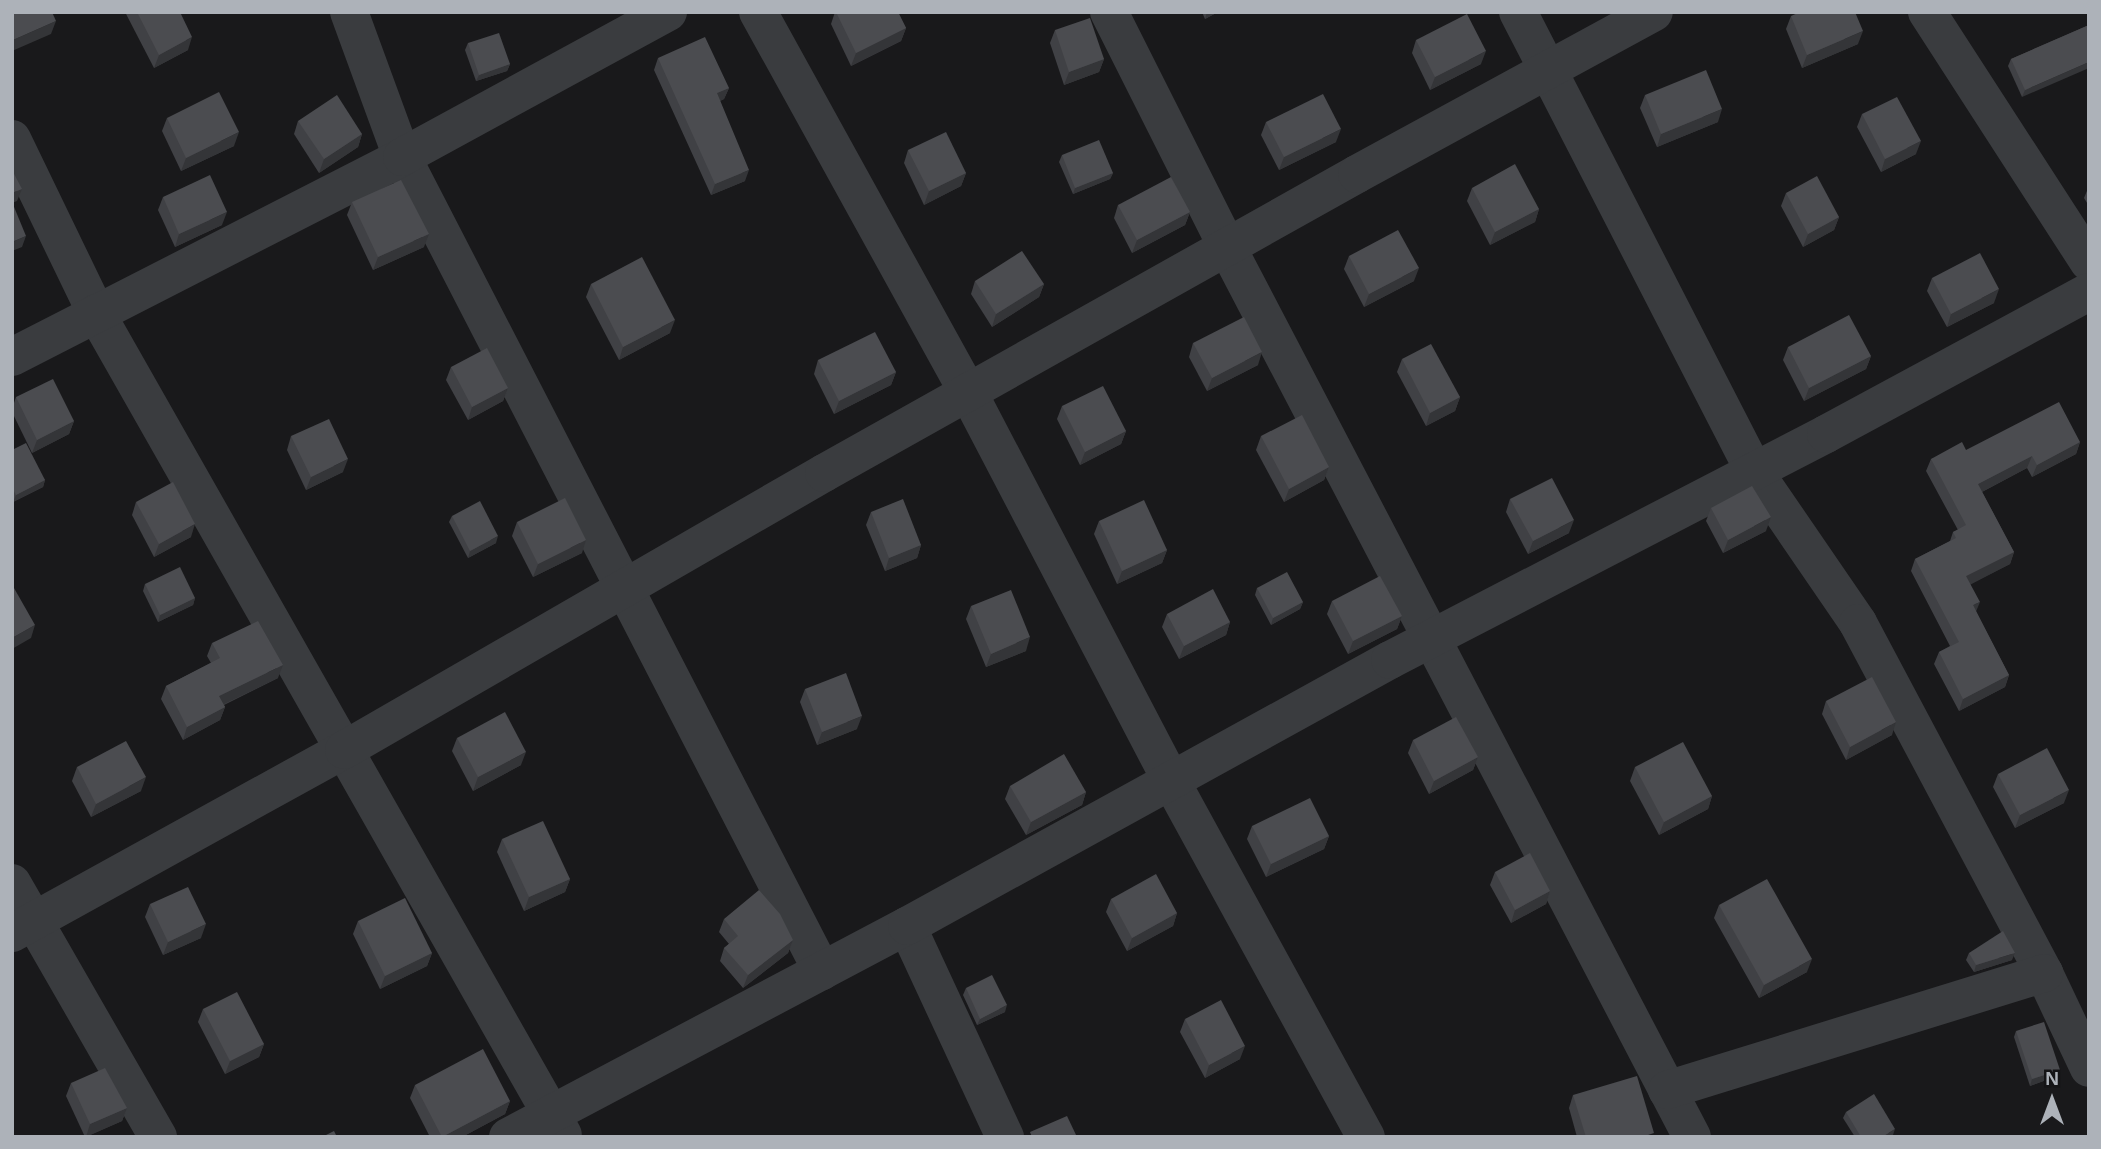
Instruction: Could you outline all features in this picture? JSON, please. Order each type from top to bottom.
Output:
[{"type":"street","points":[[349,12],[402,157],[822,971]]},
{"type":"street","points":[[12,357],[402,157],[668,12]]},
{"type":"street","points":[[758,12],[968,392],[1171,780],[1366,1137]]},
{"type":"street","points":[[1109,12],[1227,247],[1692,1137]]},
{"type":"street","points":[[1518,12],[1754,471],[1858,624],[2044,973],[2089,1068]]},
{"type":"street","points":[[22,927],[344,750],[968,392],[1654,12]]},
{"type":"street","points":[[1927,12],[2089,262]]},
{"type":"street","points":[[12,139],[96,313],[558,1125]]},
{"type":"street","points":[[508,1137],[558,1125],[822,971],[1171,780],[1431,639],[2089,292]]},
{"type":"street","points":[[12,883],[22,927],[158,1137]]},
{"type":"street","points":[[907,926],[1005,1137]]},
{"type":"street","points":[[1667,1090],[2044,973]]},
{"type":"building","points":[[12,12],[52,12],[56,21],[13,40]]},
{"type":"building","points":[[137,12],[180,12],[192,37],[159,55]]},
{"type":"building","points":[[836,12],[898,12],[906,28],[856,53]]},
{"type":"building","points":[[1800,12],[1855,12],[1863,31],[1807,55],[1791,16]]},
{"type":"building","points":[[1467,14],[1486,51],[1435,77],[1416,40]]},
{"type":"building","points":[[1090,18],[1104,59],[1069,72],[1055,30]]},
{"type":"building","points":[[2089,25],[2089,62],[2025,90],[2011,59]]},
{"type":"building","points":[[499,33],[510,64],[479,75],[468,43]]},
{"type":"building","points":[[705,37],[729,88],[717,93],[749,170],[715,184],[658,58]]},
{"type":"building","points":[[1706,70],[1722,109],[1661,134],[1645,95]]},
{"type":"building","points":[[219,92],[239,132],[186,158],[167,118]]},
{"type":"building","points":[[1323,94],[1341,129],[1284,157],[1266,122]]},
{"type":"building","points":[[337,95],[362,134],[324,159],[298,121]]},
{"type":"building","points":[[1897,97],[1921,141],[1885,159],[1862,114]]},
{"type":"building","points":[[946,132],[966,173],[929,191],[908,150]]},
{"type":"building","points":[[1099,140],[1113,173],[1075,188],[1062,155]]},
{"type":"building","points":[[1515,164],[1539,209],[1495,232],[1472,188]]},
{"type":"building","points":[[12,170],[22,189],[12,193]]},
{"type":"building","points":[[210,175],[227,212],[179,234],[163,197]]},
{"type":"building","points":[[1817,176],[1839,217],[1808,234],[1786,193]]},
{"type":"building","points":[[1171,177],[1190,212],[1137,240],[1118,205]]},
{"type":"building","points":[[401,180],[429,234],[378,257],[352,202]]},
{"type":"building","points":[[12,202],[26,236],[12,242]]},
{"type":"building","points":[[1398,230],[1419,268],[1369,294],[1349,256]]},
{"type":"building","points":[[1022,251],[1044,284],[996,314],[975,281]]},
{"type":"building","points":[[1980,253],[1999,289],[1951,314],[1932,278]]},
{"type":"building","points":[[642,257],[675,320],[623,347],[591,284]]},
{"type":"building","points":[[1849,315],[1871,356],[1809,388],[1788,347]]},
{"type":"building","points":[[1244,317],[1262,352],[1212,378],[1193,343]]},
{"type":"building","points":[[875,332],[896,372],[839,401],[818,360]]},
{"type":"building","points":[[1431,344],[1460,397],[1430,413],[1402,359]]},
{"type":"building","points":[[487,348],[508,388],[472,407],[451,367]]},
{"type":"building","points":[[53,379],[74,421],[37,440],[16,397]]},
{"type":"building","points":[[1103,386],[1126,431],[1085,452],[1062,406]]},
{"type":"building","points":[[2059,402],[2080,442],[2037,465],[2032,456],[1978,484],[2014,552],[1966,576],[1980,602],[1973,605],[2009,675],[1963,699],[1939,652],[1959,642],[1915,559],[1956,538],[1953,532],[1966,525],[1931,459],[1962,442],[1966,450]]},
{"type":"building","points":[[1302,415],[1329,467],[1289,489],[1261,436]]},
{"type":"building","points":[[329,419],[348,459],[311,477],[291,436]]},
{"type":"building","points":[[26,443],[45,480],[16,495],[12,488],[12,450]]},
{"type":"building","points":[[1552,478],[1574,520],[1533,541],[1510,499]]},
{"type":"building","points":[[173,482],[195,524],[159,544],[136,502]]},
{"type":"building","points":[[1752,486],[1771,517],[1728,540],[1711,508]]},
{"type":"building","points":[[565,498],[586,540],[538,564],[517,522]]},
{"type":"building","points":[[903,499],[921,545],[889,558],[871,512]]},
{"type":"building","points":[[1144,500],[1167,550],[1122,571],[1099,521]]},
{"type":"building","points":[[480,501],[498,536],[470,551],[452,516]]},
{"type":"building","points":[[180,567],[195,598],[160,615],[145,584]]},
{"type":"building","points":[[1287,572],[1303,602],[1273,618],[1257,588]]},
{"type":"building","points":[[1380,576],[1402,616],[1353,641],[1332,601]]},
{"type":"building","points":[[14,588],[35,625],[12,638],[12,589]]},
{"type":"building","points":[[1213,589],[1230,622],[1184,646],[1167,614]]},
{"type":"building","points":[[1011,590],[1030,637],[991,654],[971,606]]},
{"type":"building","points":[[258,621],[283,665],[219,696],[225,707],[187,727],[166,686],[220,658],[212,643]]},
{"type":"building","points":[[846,673],[862,716],[822,732],[805,689]]},
{"type":"building","points":[[1872,677],[1896,722],[1850,747],[1826,701]]},
{"type":"building","points":[[505,712],[526,752],[478,777],[457,738]]},
{"type":"building","points":[[1456,717],[1478,757],[1434,781],[1413,740]]},
{"type":"building","points":[[126,741],[146,777],[96,804],[77,767]]},
{"type":"building","points":[[1683,742],[1712,796],[1664,822],[1635,767]]},
{"type":"building","points":[[2047,748],[2069,790],[2020,815],[1998,774]]},
{"type":"building","points":[[1064,754],[1086,792],[1031,822],[1010,786]]},
{"type":"building","points":[[1310,798],[1329,836],[1271,864],[1252,826]]},
{"type":"building","points":[[543,821],[570,879],[529,897],[502,839]]},
{"type":"building","points":[[1530,853],[1550,891],[1515,910],[1495,872]]},
{"type":"building","points":[[1156,874],[1177,913],[1132,938],[1111,899]]},
{"type":"building","points":[[1767,879],[1812,959],[1764,985],[1719,905]]},
{"type":"building","points":[[188,887],[206,924],[168,942],[150,904]]},
{"type":"building","points":[[759,890],[780,914],[793,940],[748,975],[724,948],[738,936],[724,919]]},
{"type":"building","points":[[405,898],[432,953],[385,976],[358,921]]},
{"type":"building","points":[[2003,931],[2015,953],[1976,965],[1969,953]]},
{"type":"building","points":[[992,975],[1007,1005],[980,1019],[966,988]]},
{"type":"building","points":[[237,992],[264,1044],[230,1061],[203,1009]]},
{"type":"building","points":[[1221,1000],[1245,1046],[1209,1065],[1185,1019]]},
{"type":"building","points":[[2044,1022],[2060,1070],[2032,1079],[2016,1031]]},
{"type":"building","points":[[483,1049],[510,1101],[442,1137],[415,1085]]},
{"type":"building","points":[[105,1068],[127,1108],[90,1124],[71,1083]]},
{"type":"building","points":[[1637,1076],[1654,1133],[1642,1137],[1586,1137],[1573,1095]]},
{"type":"building","points":[[1874,1094],[1895,1129],[1882,1137],[1861,1137],[1846,1112]]},
{"type":"building","points":[[1067,1116],[1077,1137],[1032,1137],[1030,1132]]},
{"type":"building","points":[[334,1131],[337,1137],[322,1137]]}]
